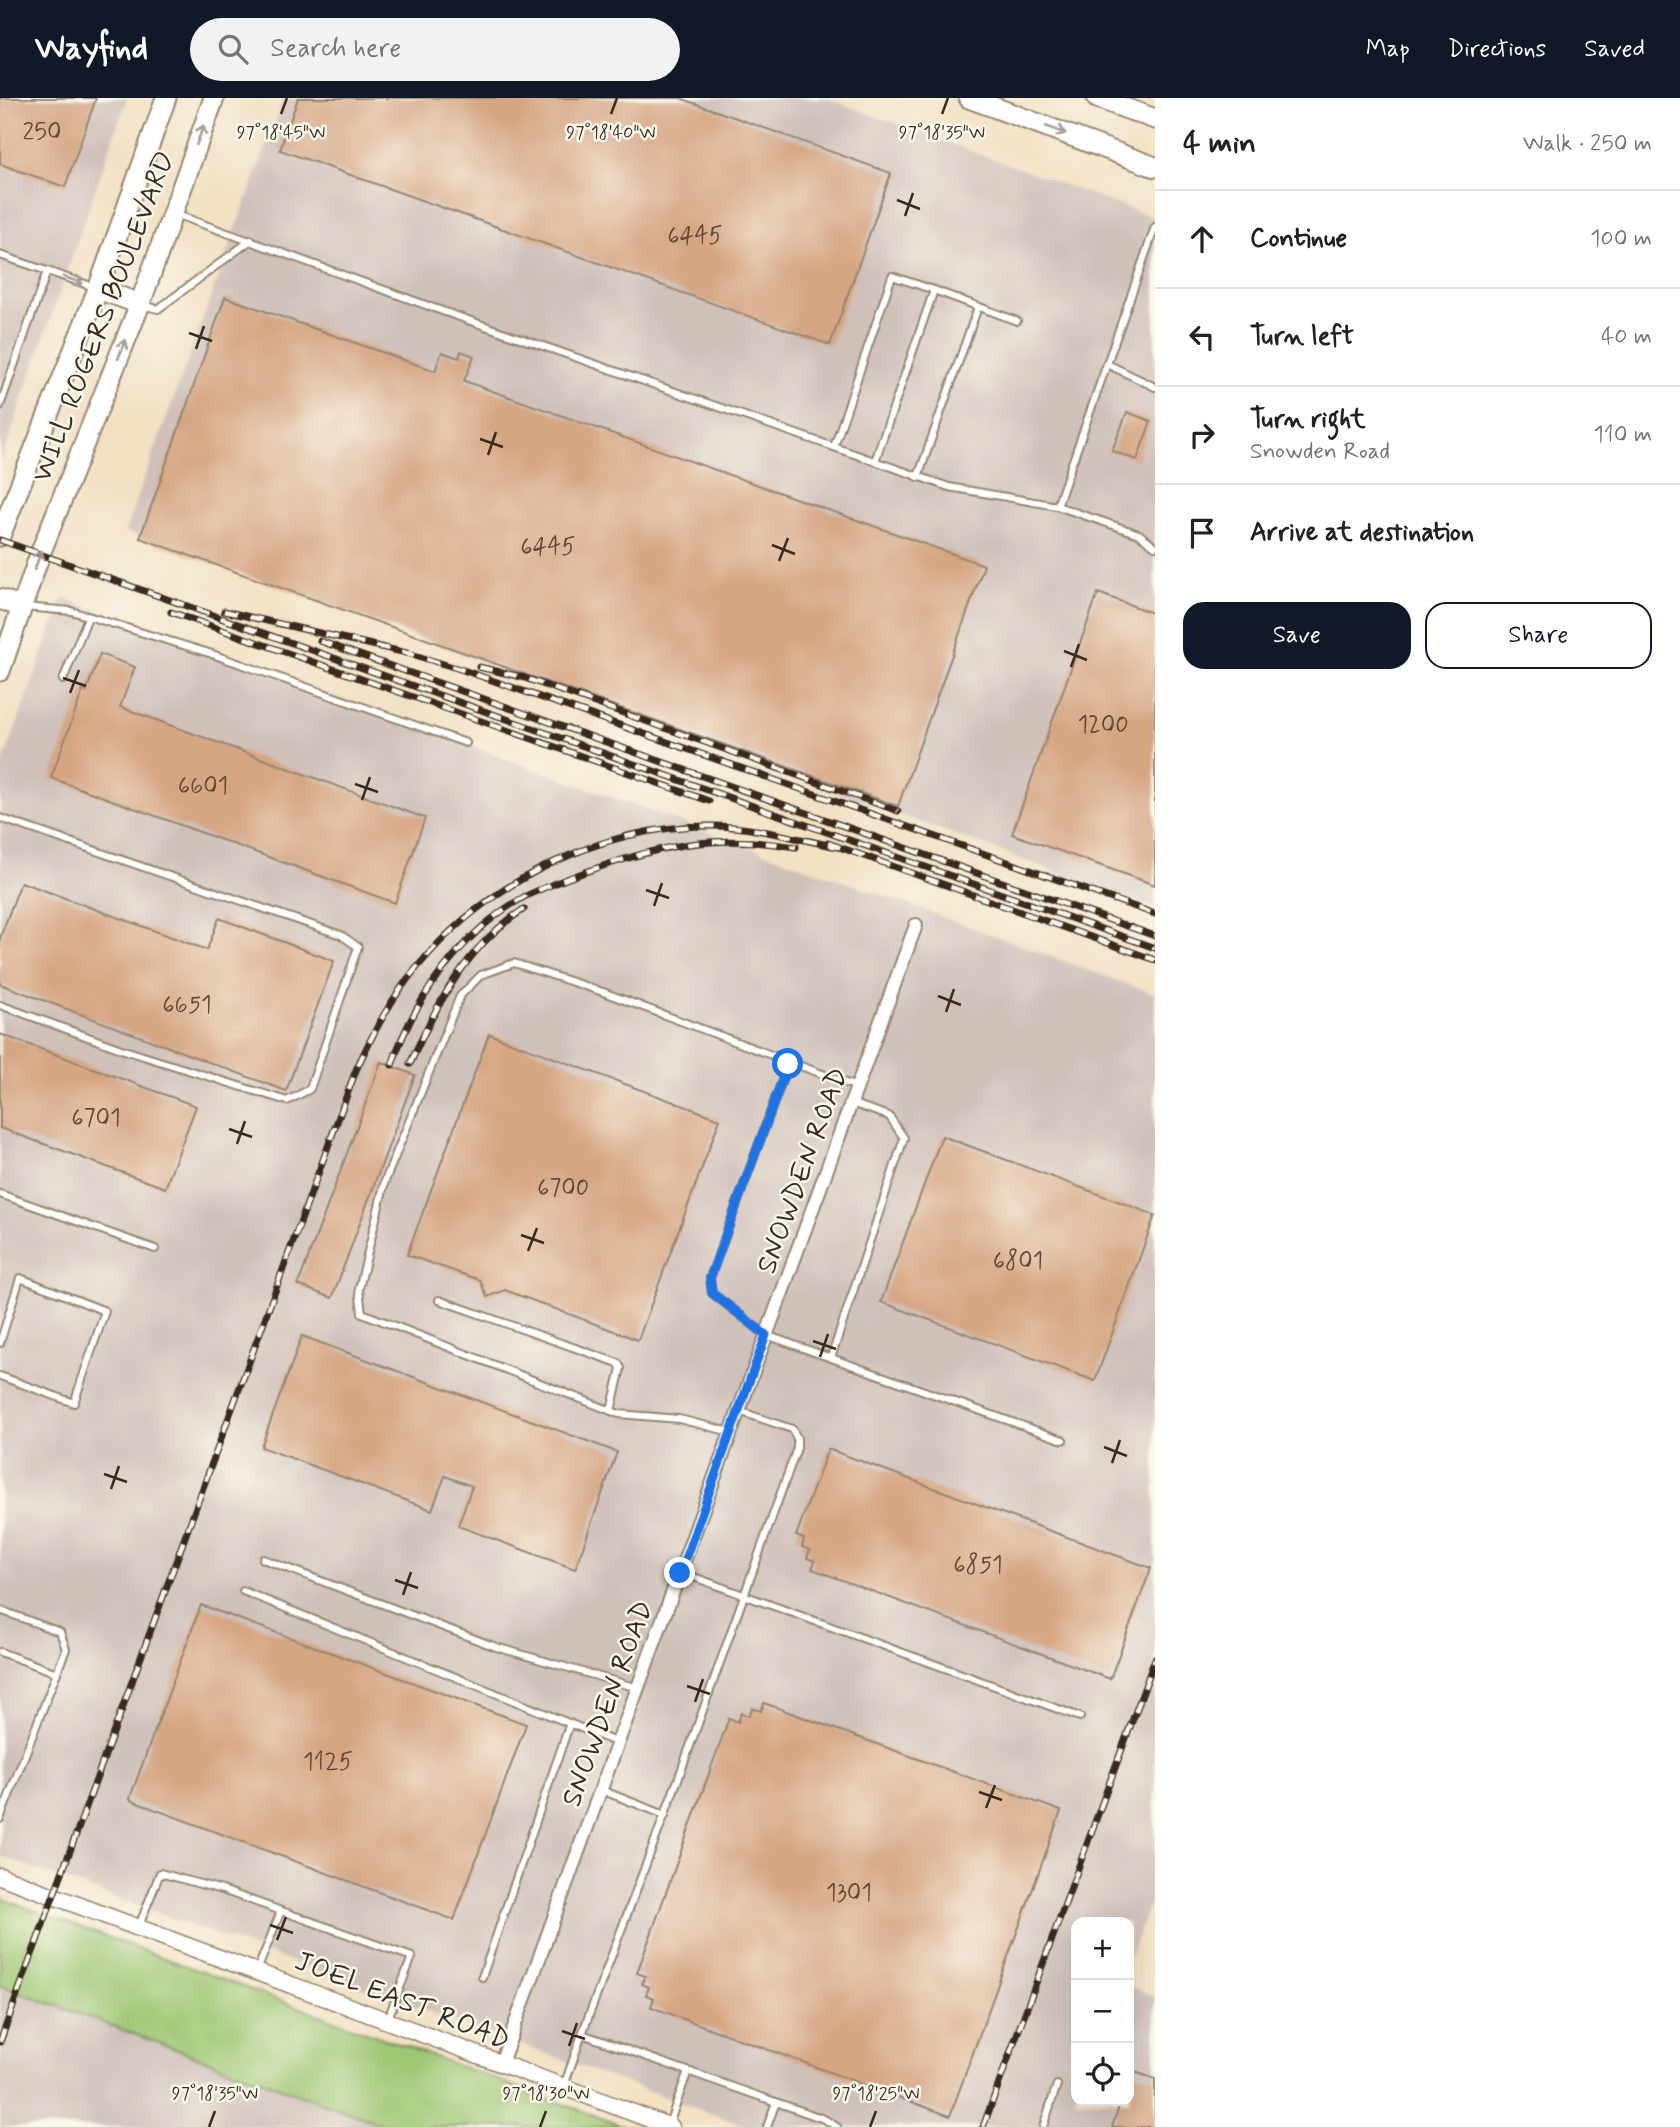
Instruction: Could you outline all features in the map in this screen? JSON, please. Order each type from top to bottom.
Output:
[{"type":"main road","name":"WILL ROGERS BOULEVARD","points":[[0,536],[99,289],[166,98]]},
{"type":"main road","name":"WILL ROGERS BOULEVARD","points":[[0,671],[22,607],[141,304],[214,98]]},
{"type":"main road","points":[[969,98],[1155,167]]},
{"type":"main road","points":[[1097,98],[1155,119]]},
{"type":"main road","points":[[99,289],[141,304]]},
{"type":"main road","points":[[0,598],[22,607]]},
{"type":"street","name":"SNOWDEN ROAD","points":[[501,2063],[916,925]]},
{"type":"street","name":"JOEL EAST ROAD","points":[[0,1876],[669,2127]]},
{"type":"lane","points":[[173,213],[457,317],[949,488],[1057,506],[1139,534],[1155,546]]},
{"type":"lane","points":[[1057,506],[1155,227]]},
{"type":"lane","points":[[141,304],[158,309],[251,240]]},
{"type":"lane","points":[[0,255],[99,289]]},
{"type":"lane","points":[[0,406],[47,271]]},
{"type":"lane","points":[[834,447],[892,276],[1017,321]]},
{"type":"lane","points":[[875,461],[934,290]]},
{"type":"lane","points":[[918,477],[978,307]]},
{"type":"lane","points":[[1107,364],[1155,387]]},
{"type":"lane","points":[[22,607],[71,611],[209,653],[466,743]]},
{"type":"lane","points":[[63,680],[88,617]]},
{"type":"lane","points":[[0,818],[341,935],[358,947],[310,1088],[287,1101],[124,1050],[0,1005]]},
{"type":"lane","points":[[731,1432],[679,1419],[611,1411],[362,1313],[359,1289],[385,1181],[460,996],[481,975],[514,963],[603,992],[788,1064],[857,1087]]},
{"type":"lane","points":[[788,1064],[710,1278],[712,1293],[766,1335],[1063,1440]]},
{"type":"lane","points":[[831,1358],[904,1138],[889,1116],[851,1103]]},
{"type":"lane","points":[[0,1194],[155,1250]]},
{"type":"lane","points":[[0,1343],[20,1278],[105,1311],[74,1403],[0,1376]]},
{"type":"lane","points":[[439,1300],[618,1363],[621,1368],[611,1411]]},
{"type":"lane","points":[[564,2087],[746,1594],[797,1448],[797,1438],[792,1429],[739,1411]]},
{"type":"lane","points":[[263,1559],[496,1647],[638,1688]]},
{"type":"lane","points":[[680,1573],[746,1594],[1080,1717]]},
{"type":"lane","points":[[243,1591],[618,1743]]},
{"type":"lane","points":[[0,1610],[60,1632],[66,1649],[0,1819]]},
{"type":"lane","points":[[0,1652],[57,1673]]},
{"type":"lane","points":[[482,1977],[570,1723]]},
{"type":"lane","points":[[601,1790],[665,1815]]},
{"type":"lane","points":[[138,1928],[160,1873],[281,1911],[412,1957],[387,2021]]},
{"type":"lane","points":[[256,1972],[281,1911]]},
{"type":"lane","points":[[582,2034],[824,2119],[837,2127]]},
{"type":"lane","points":[[669,2127],[688,2071]]},
{"type":"lane","points":[[1043,2127],[1057,2085]]},
{"type":"lane","points":[[767,2127],[776,2102]]},
{"type":"shaded area","points":[[0,98],[127,98],[0,464]]},
{"type":"shaded area","points":[[284,98],[826,98],[1155,218],[1155,908],[125,531]]},
{"type":"shaded area","points":[[63,598],[1155,994],[1155,1888],[1134,1946],[1134,1917],[1071,1917],[1071,2106],[1134,2106],[1134,1988],[1155,1996],[1155,2127],[748,2127],[0,1856],[0,771]]},
{"type":"shaded area","points":[[0,1985],[389,2127],[0,2127]]},
{"type":"green space","points":[[0,1898],[626,2127],[389,2127],[0,1985]]},
{"type":"building","points":[[0,98],[96,98],[65,187],[0,164]]},
{"type":"building","points":[[298,98],[680,98],[891,173],[830,345],[280,150]]},
{"type":"building","points":[[225,297],[435,371],[442,352],[459,358],[461,351],[474,356],[464,381],[984,565],[898,806],[140,538]]},
{"type":"building","points":[[1127,412],[1151,421],[1137,460],[1112,451]]},
{"type":"building","points":[[1098,593],[1155,614],[1155,885],[1012,834]]},
{"type":"building","points":[[100,654],[135,667],[120,707],[425,818],[395,903],[51,778],[83,690],[86,692]]},
{"type":"building","points":[[21,882],[207,950],[219,918],[334,961],[286,1091],[0,984],[0,938]]},
{"type":"building","points":[[0,1034],[196,1106],[165,1188],[0,1128]]},
{"type":"building","points":[[489,1034],[720,1119],[638,1340],[505,1290],[487,1297],[480,1280],[407,1255]]},
{"type":"building","points":[[381,1062],[415,1075],[332,1298],[298,1285]]},
{"type":"building","points":[[942,1136],[1155,1215],[1095,1381],[881,1302]]},
{"type":"building","points":[[302,1336],[617,1452],[575,1569],[458,1526],[472,1486],[445,1476],[432,1510],[261,1447]]},
{"type":"building","points":[[828,1449],[1151,1568],[1110,1679],[812,1569],[815,1561],[807,1558],[810,1550],[802,1547],[804,1539],[796,1536]]},
{"type":"building","points":[[201,1605],[526,1724],[454,1920],[132,1801],[130,1798]]},
{"type":"building","points":[[764,1703],[1061,1811],[950,2116],[651,2007],[654,1998],[646,1995],[649,1987],[642,1984],[645,1976],[637,1973],[729,1718],[738,1722],[741,1713],[749,1716],[752,1708],[761,1711]]},
{"type":"building","points":[[1134,2072],[1155,2079],[1155,2127],[1112,2127],[1119,2106],[1134,2106]]},
{"type":"railway","points":[[0,540],[1155,948]]},
{"type":"railway","points":[[224,611],[411,654],[463,670],[1155,914]]},
{"type":"railway","points":[[171,612],[709,801]]},
{"type":"railway","points":[[320,641],[1155,936]]},
{"type":"railway","points":[[479,667],[522,677],[898,811]]},
{"type":"railway","points":[[0,2042],[356,1070],[400,989],[447,935],[478,908],[513,884],[550,864],[589,848],[671,828],[712,826],[760,831],[838,847]]},
{"type":"railway","points":[[392,1065],[413,1016],[443,969],[481,928],[524,897],[603,866],[676,846],[721,841],[796,847]]},
{"type":"railway","points":[[828,843],[1155,960]]},
{"type":"railway","points":[[410,1064],[431,1019],[470,958],[486,940],[524,909]]},
{"type":"railway","points":[[983,2127],[1155,1659]]},
{"type":"route","points":[[680,1573],[766,1335],[729,1309],[712,1293],[710,1278],[788,1064]]}]
